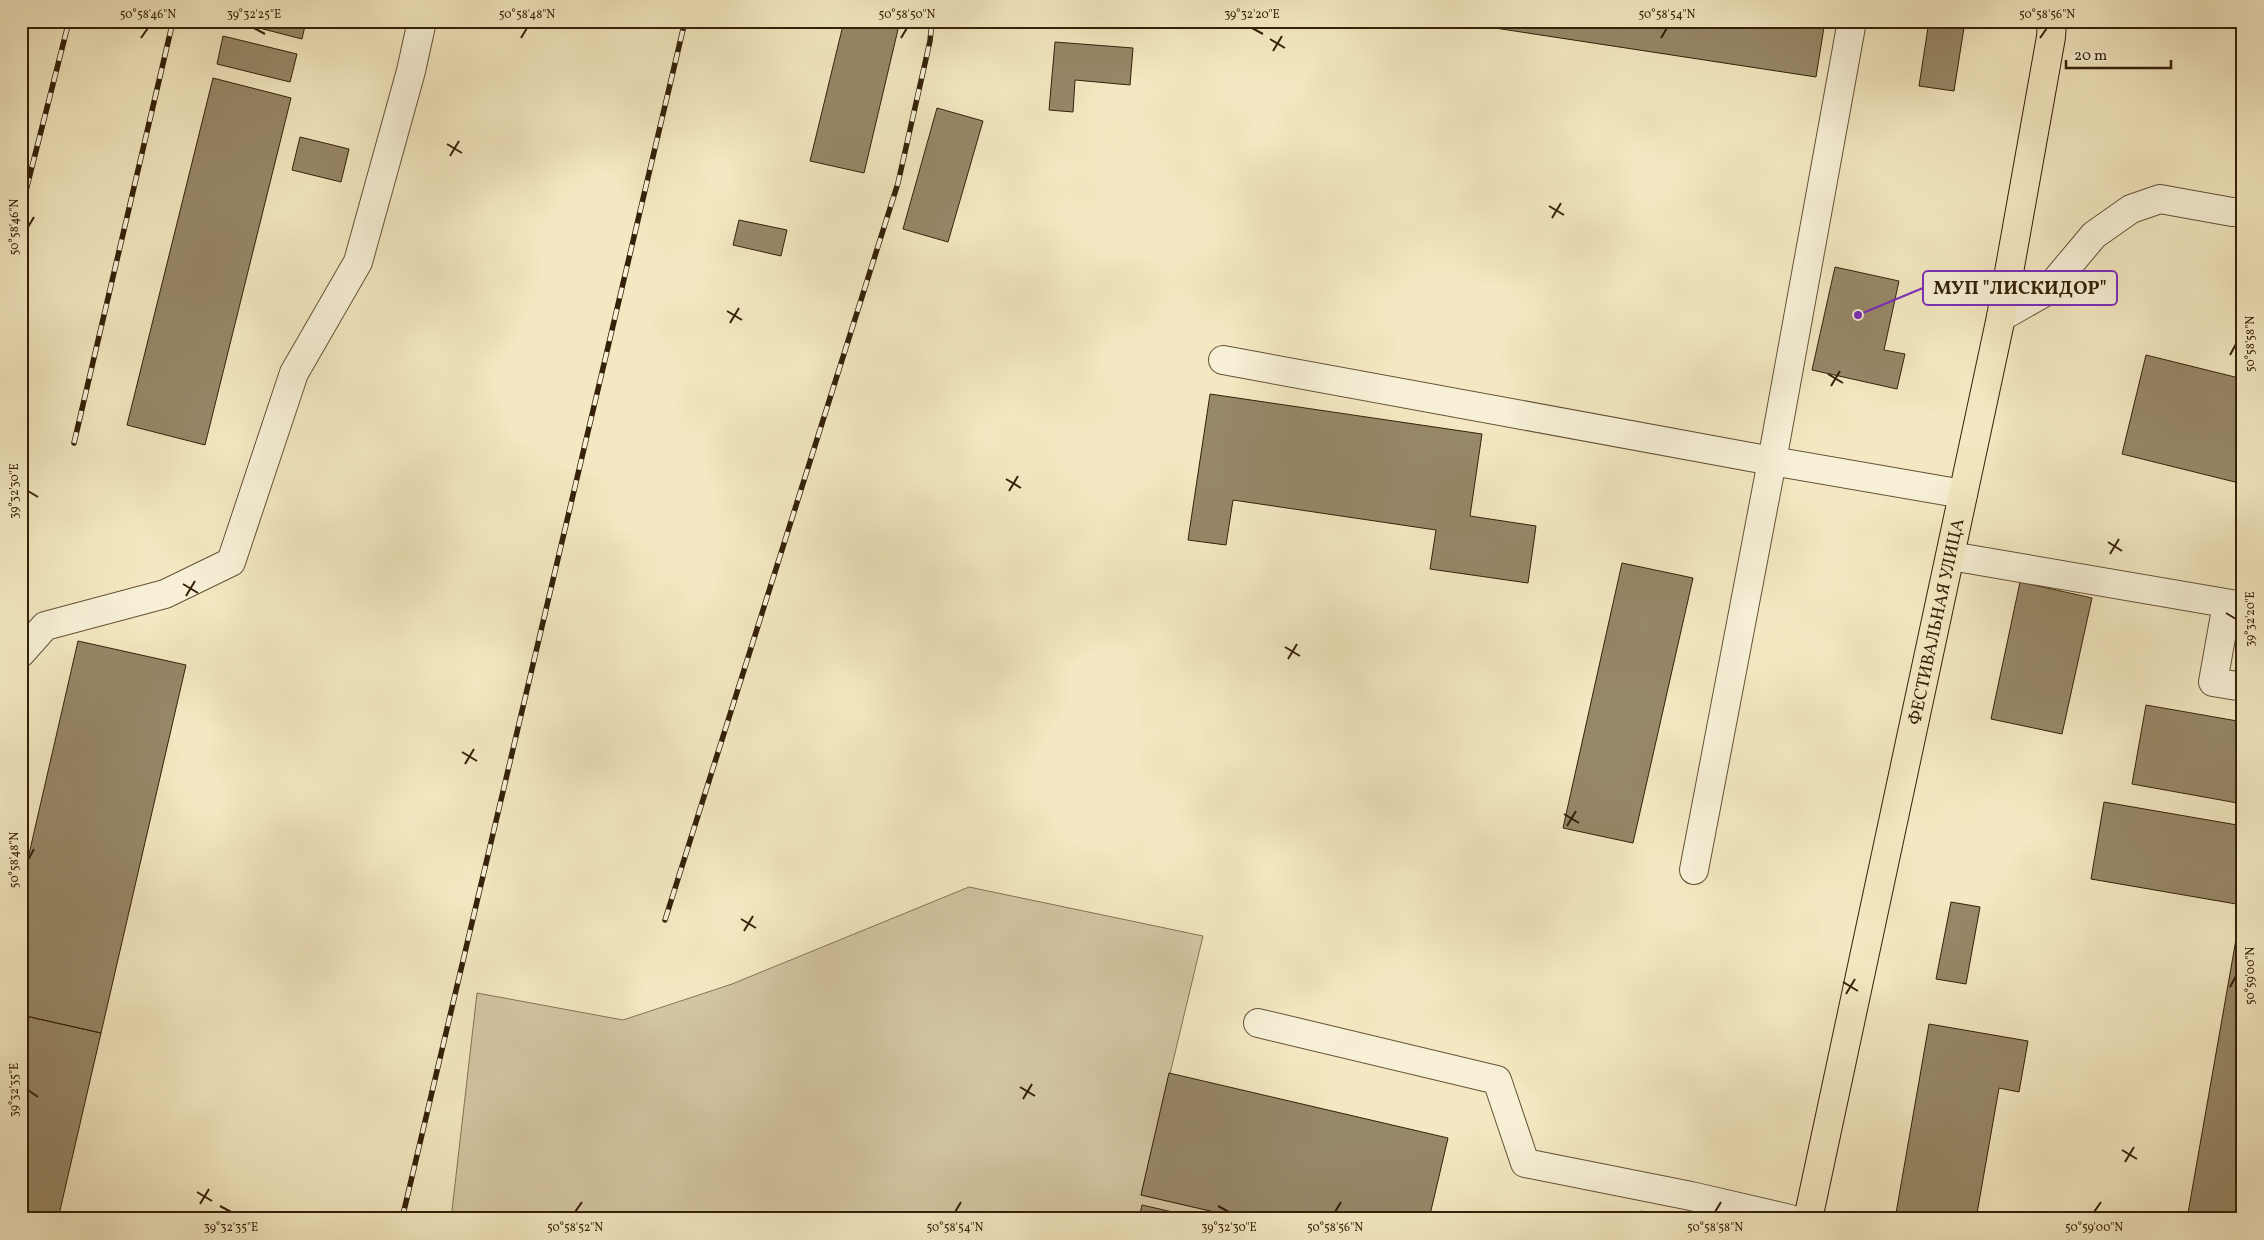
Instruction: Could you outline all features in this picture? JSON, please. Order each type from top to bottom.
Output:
[{"type":"main road","name":"ФЕСТИВАЛЬНАЯ УЛИЦА","points":[[1808,1219],[2001,317],[2054,26]]},
{"type":"street","points":[[21,653],[45,626],[165,594],[231,562],[294,373],[358,262],[411,71],[422,21]]},
{"type":"street","points":[[1694,870],[1772,462],[1852,21]]},
{"type":"street","points":[[2001,317],[2047,292],[2094,235],[2131,209],[2160,198],[2232,212],[2243,212]]},
{"type":"street","points":[[1223,360],[1772,462],[1964,494]]},
{"type":"street","points":[[1950,556],[2235,605],[2214,682],[2243,687]]},
{"type":"street","points":[[1258,1023],[1497,1080],[1525,1164],[1691,1196],[1790,1219]]},
{"type":"shaded area","points":[[969,887],[1203,936],[1141,1195],[1245,1219],[451,1219],[477,993],[623,1020],[732,984]]},
{"type":"building","points":[[232,21],[306,21],[302,39]]},
{"type":"building","points":[[844,21],[900,21],[864,173],[810,161]]},
{"type":"building","points":[[1056,21],[1122,21],[1122,24]]},
{"type":"building","points":[[1462,21],[1825,21],[1816,77],[1462,23]]},
{"type":"building","points":[[1929,21],[1965,21],[1954,91],[1919,86]]},
{"type":"building","points":[[223,36],[297,54],[290,82],[217,64]]},
{"type":"building","points":[[1055,42],[1133,48],[1130,85],[1075,80],[1073,112],[1049,110]]},
{"type":"building","points":[[213,78],[291,98],[205,445],[127,425]]},
{"type":"building","points":[[937,108],[983,121],[948,242],[903,229]]},
{"type":"building","points":[[300,137],[349,149],[341,182],[292,170]]},
{"type":"building","points":[[739,220],[787,230],[781,256],[733,245]]},
{"type":"building","points":[[1835,267],[1899,281],[1884,350],[1905,354],[1897,389],[1812,370]]},
{"type":"building","points":[[2146,355],[2243,379],[2243,484],[2122,454]]},
{"type":"building","points":[[1210,394],[1482,434],[1470,516],[1536,526],[1528,583],[1430,569],[1436,530],[1233,500],[1226,545],[1188,540]]},
{"type":"building","points":[[1622,563],[1693,578],[1633,843],[1563,828]]},
{"type":"building","points":[[2020,582],[2092,598],[2062,734],[1991,719]]},
{"type":"building","points":[[78,641],[186,665],[101,1033],[21,1015],[21,889]]},
{"type":"building","points":[[2146,705],[2243,722],[2243,804],[2132,784]]},
{"type":"building","points":[[2104,802],[2243,826],[2243,1219],[2187,1219],[2242,905],[2091,879]]},
{"type":"building","points":[[1951,902],[1980,907],[1966,984],[1936,979]]},
{"type":"building","points":[[21,1015],[101,1033],[58,1219],[21,1219]]},
{"type":"building","points":[[1929,1024],[2028,1041],[2019,1092],[1999,1088],[1976,1219],[1895,1219]]},
{"type":"building","points":[[1169,1073],[1448,1138],[1429,1219],[1245,1219],[1141,1195]]},
{"type":"building","points":[[1142,1205],[1203,1219],[1139,1219]]},
{"type":"building","points":[[1641,1211],[1675,1219],[1639,1219]]},
{"type":"railway","points":[[21,210],[69,21]]},
{"type":"railway","points":[[74,443],[173,21]]},
{"type":"railway","points":[[402,1219],[685,21]]},
{"type":"railway","points":[[665,920],[898,183],[930,41],[932,21]]},
{"type":"place","name":"МУП \"ЛИСКИДОР\"","points":[[1858,315]]}]
